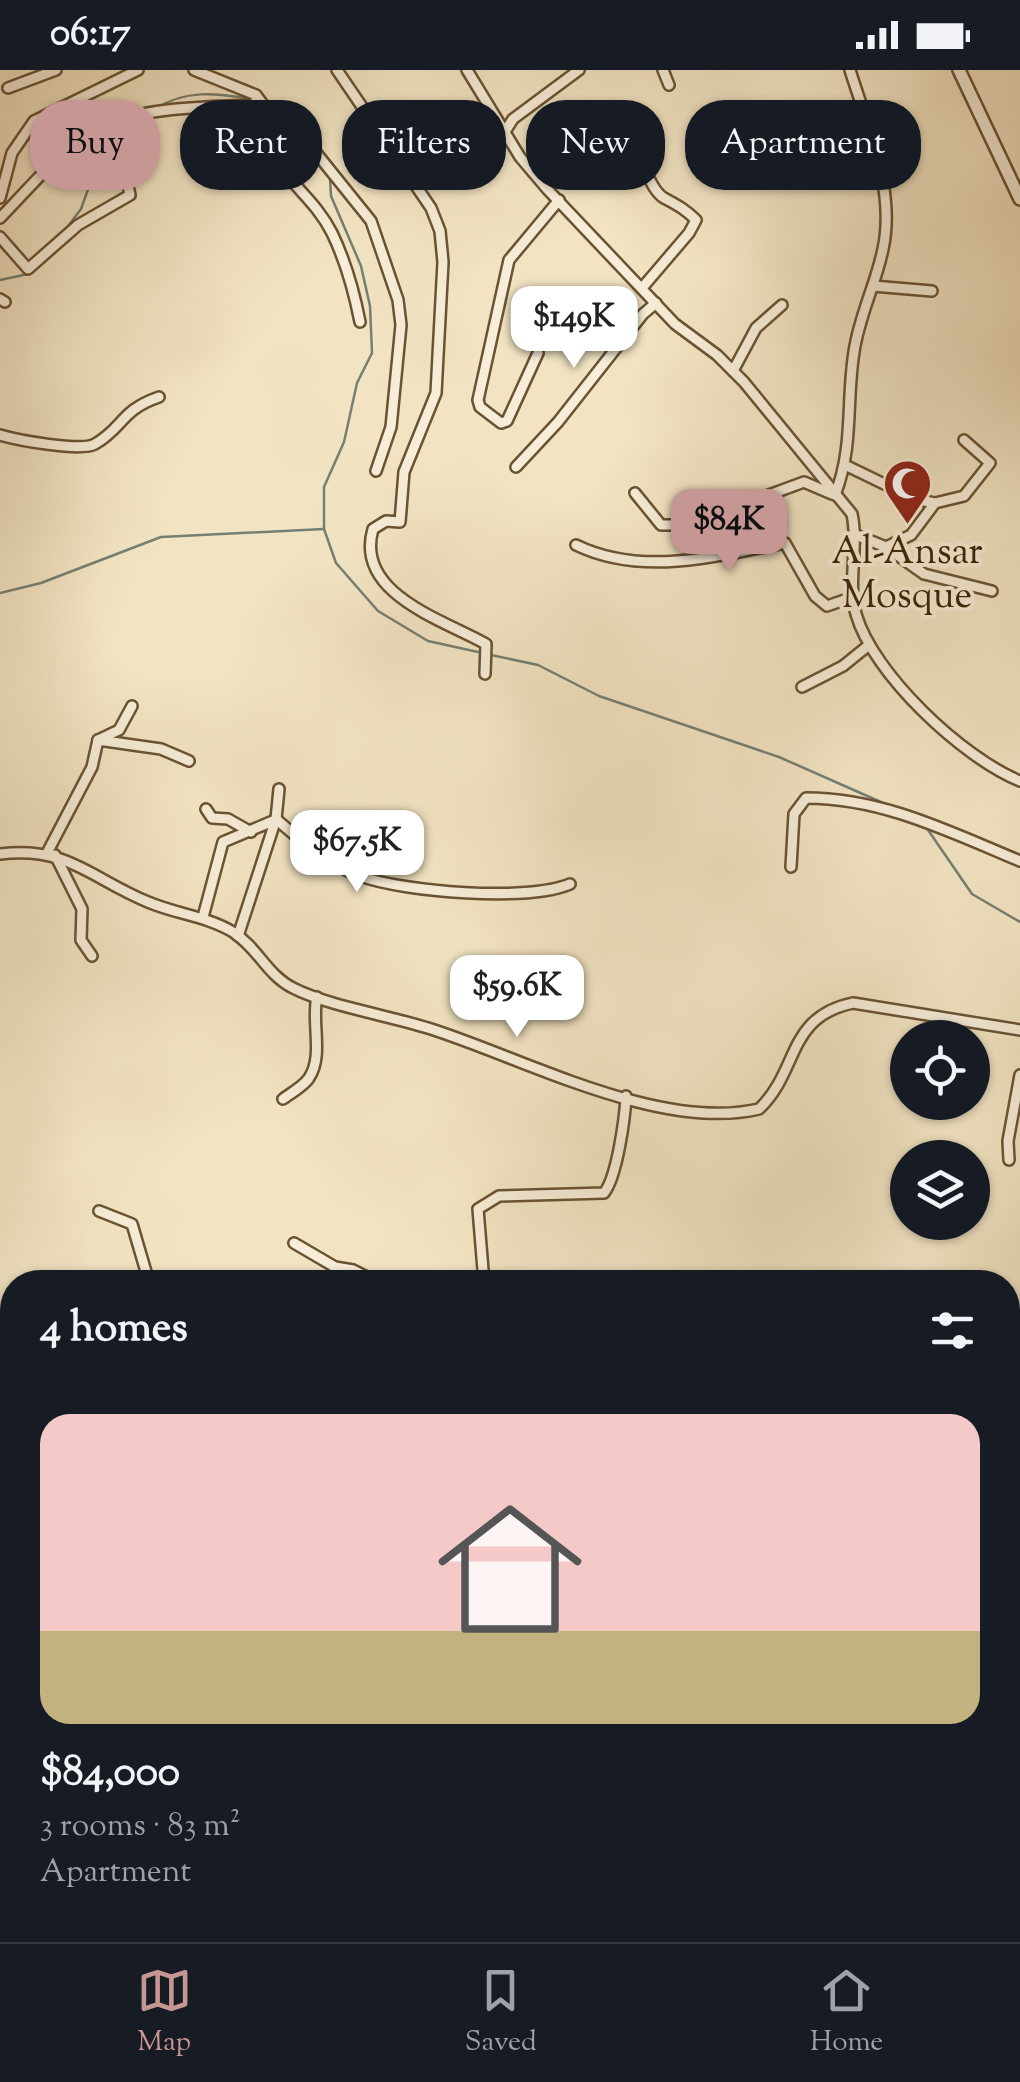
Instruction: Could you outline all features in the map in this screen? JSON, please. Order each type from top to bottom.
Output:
[{"type":"street","points":[[8,88],[56,70]]},
{"type":"street","points":[[0,198],[12,153],[34,121],[138,70]]},
{"type":"street","points":[[160,114],[198,107],[252,106],[258,98],[194,70]]},
{"type":"street","points":[[337,70],[430,208],[440,230],[444,262],[436,393],[404,472],[400,522],[386,521],[373,529],[369,542],[376,568],[398,595],[424,616],[486,644],[485,674]]},
{"type":"street","points":[[467,70],[486,100]]},
{"type":"street","points":[[580,70],[513,119],[506,130],[520,157],[675,324],[733,371],[852,514],[856,535],[853,596],[870,645],[930,717],[972,752],[1020,781]]},
{"type":"street","points":[[663,70],[669,85]]},
{"type":"street","points":[[835,494],[847,466],[854,352],[884,245],[885,204],[877,158],[850,70]]},
{"type":"street","points":[[959,70],[1020,199]]},
{"type":"street","points":[[322,161],[370,221],[398,300],[401,325],[391,427],[376,472]]},
{"type":"street","points":[[0,218],[30,189]]},
{"type":"street","points":[[0,237],[28,268],[78,225],[130,195],[129,190]]},
{"type":"street","points":[[299,190],[330,230],[352,279],[360,322]]},
{"type":"street","points":[[642,288],[696,220],[678,202],[662,197],[657,190]]},
{"type":"street","points":[[538,353],[507,421],[502,423],[480,407],[478,400],[495,314],[510,260],[559,200]]},
{"type":"street","points":[[873,286],[932,291]]},
{"type":"street","points":[[516,467],[656,303]]},
{"type":"street","points":[[733,371],[756,328],[782,305]]},
{"type":"street","points":[[0,434],[84,449],[99,442],[128,410],[160,397]]},
{"type":"street","points":[[847,466],[915,498],[935,503],[964,496],[990,463],[964,440]]},
{"type":"street","points":[[634,493],[661,525],[687,525],[804,482],[835,494]]},
{"type":"street","points":[[886,547],[911,535],[935,503]]},
{"type":"street","points":[[856,535],[886,547],[924,574],[992,591]]},
{"type":"street","points":[[576,545],[618,560],[692,561],[784,543],[815,596],[828,606],[853,596]]},
{"type":"street","points":[[802,687],[843,666],[870,645]]},
{"type":"street","points":[[98,740],[119,730],[132,706]]},
{"type":"street","points":[[98,740],[161,749],[189,761]]},
{"type":"street","points":[[51,854],[92,768],[98,740]]},
{"type":"street","points":[[238,936],[276,819],[279,789]]},
{"type":"street","points":[[792,867],[794,814],[806,798],[845,798],[888,808],[1020,862]]},
{"type":"street","points":[[206,809],[212,818],[228,819],[250,832]]},
{"type":"street","points":[[203,917],[222,842],[276,819]]},
{"type":"street","points":[[276,819],[301,841],[360,876],[470,892],[554,891],[570,884]]},
{"type":"street","points":[[0,854],[51,854],[146,902],[203,917],[258,952],[276,978],[317,998],[386,1015],[570,1081],[702,1114],[759,1109],[774,1092],[804,1030],[819,1015],[853,1003],[1020,1030]]},
{"type":"street","points":[[51,854],[82,909],[81,940],[92,956]]},
{"type":"street","points":[[283,1099],[309,1079],[315,1056],[317,998]]},
{"type":"street","points":[[1009,1160],[1011,1116],[1020,1075]]},
{"type":"street","points":[[483,1270],[478,1209],[499,1196],[604,1192],[609,1188],[614,1157],[624,1134],[626,1096]]},
{"type":"street","points":[[99,1210],[132,1224],[145,1270]]},
{"type":"street","points":[[294,1242],[335,1267],[353,1270]]},
{"type":"waterway","points":[[160,106],[189,96],[246,98]]},
{"type":"waterway","points":[[330,178],[331,196],[361,266],[370,306],[372,353],[357,383],[344,442],[324,487],[324,529],[336,563],[378,611],[428,641],[478,652]]},
{"type":"waterway","points":[[62,234],[81,209],[88,190]]},
{"type":"waterway","points":[[0,280],[28,274]]},
{"type":"waterway","points":[[0,593],[41,583],[161,537],[324,529]]},
{"type":"waterway","points":[[491,655],[538,665],[599,696],[779,757],[890,806]]},
{"type":"waterway","points":[[926,827],[972,894],[1020,922]]},
{"type":"place","name":"Al-Ansar Mosque","points":[[907,526]]}]
